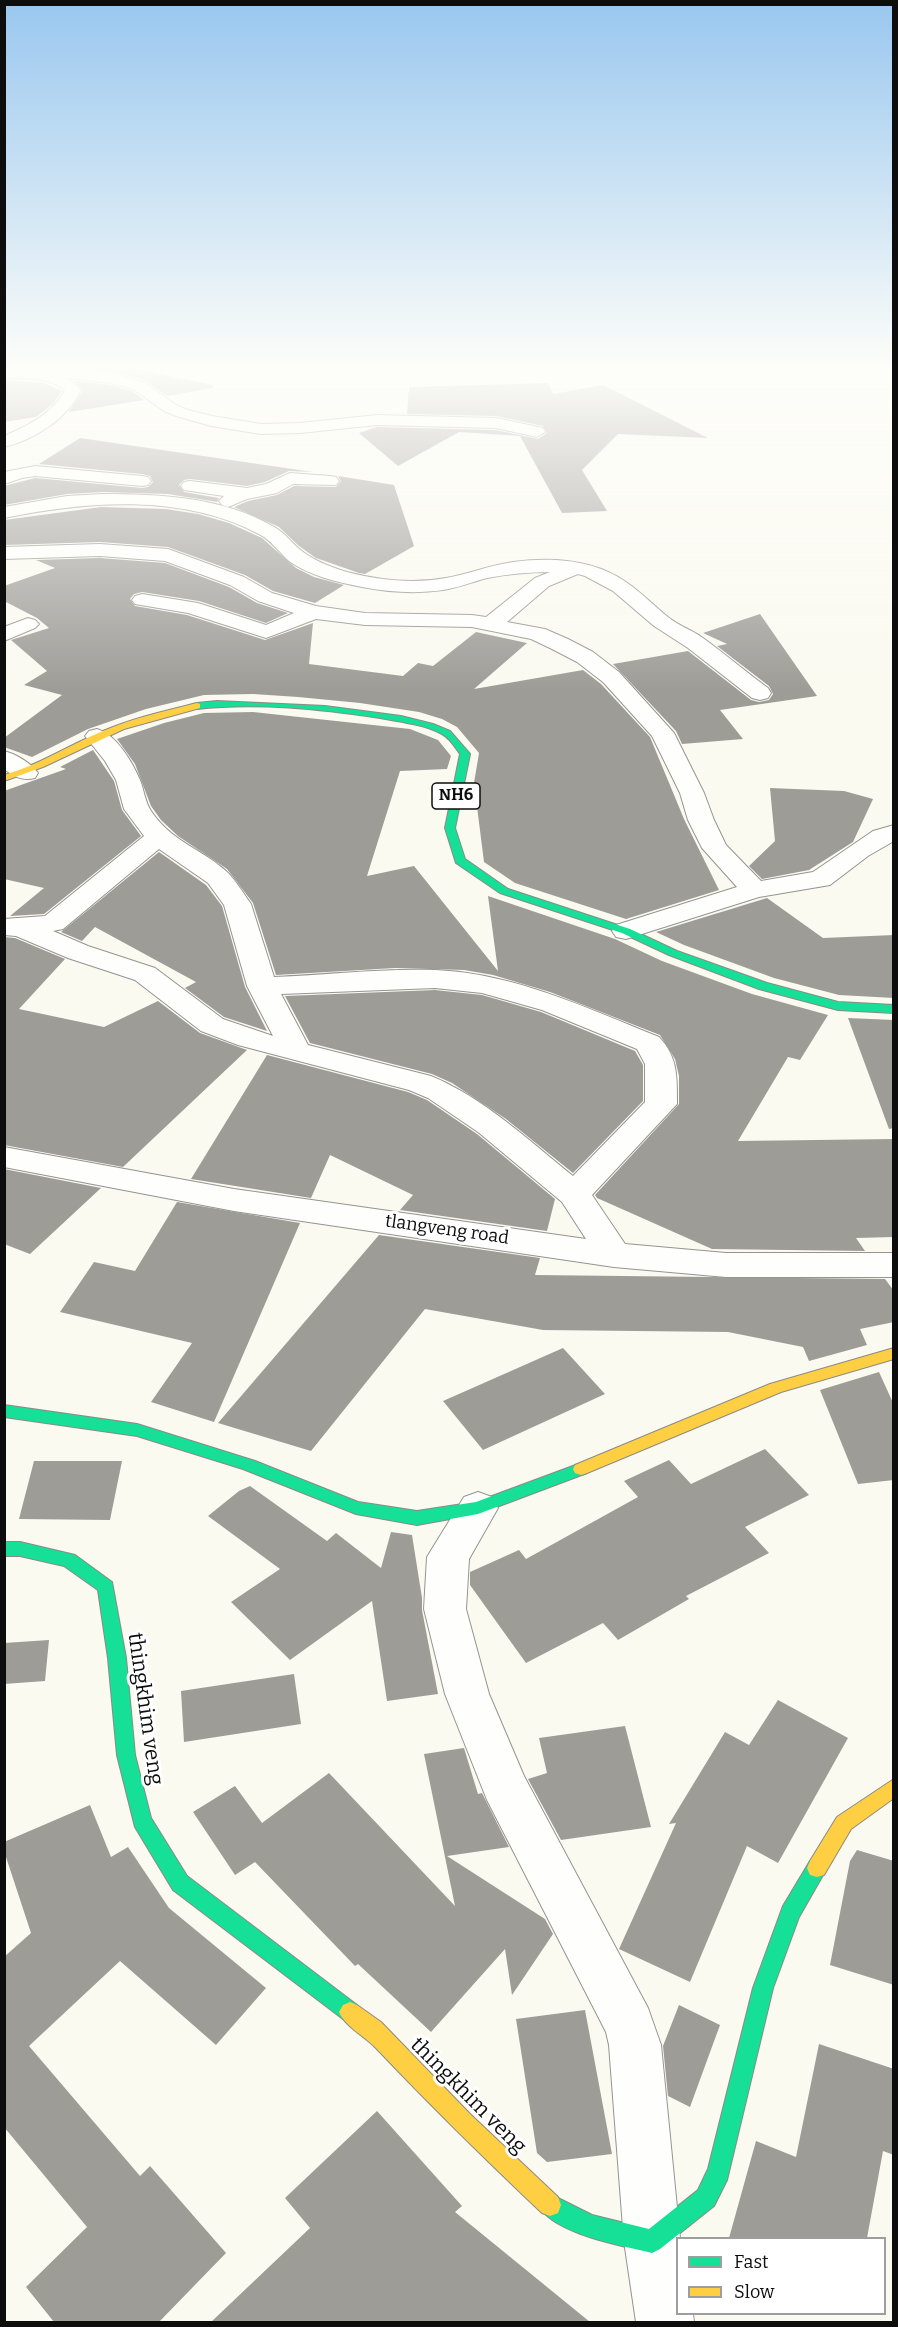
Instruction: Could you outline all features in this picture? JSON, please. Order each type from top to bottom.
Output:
[{"type":"main road","name":"NH6","points":[[15,775],[97,736],[155,716],[204,704],[254,703],[334,710],[416,721],[447,733],[465,754],[450,828],[460,861],[504,891],[626,931],[673,953],[763,986],[838,1006],[894,1009]]},
{"type":"main road","points":[[4,1411],[137,1430],[249,1465],[356,1508],[417,1518],[478,1508],[639,1447],[738,1402],[848,1364],[894,1353]]},
{"type":"main road","name":"thingkhim veng","points":[[4,1550],[20,1549],[69,1560],[105,1587],[117,1658],[126,1755],[142,1821],[180,1883],[373,2030],[462,2122],[544,2201],[588,2226],[652,2241]]},
{"type":"main road","points":[[652,2241],[706,2198],[720,2172],[763,1988],[790,1913],[844,1823],[894,1787]]},
{"type":"street","points":[[8,476],[28,474]]},
{"type":"street","points":[[59,474],[248,493]]},
{"type":"street","points":[[8,476],[46,493],[41,500],[30,507]]},
{"type":"street","points":[[214,510],[235,497],[271,489],[290,478],[330,481]]},
{"type":"street","points":[[4,513],[73,500],[121,500],[214,510],[235,516],[268,531],[300,559],[318,568],[380,584],[407,586],[445,584],[486,573],[532,566],[577,568],[608,578],[663,623],[694,642],[760,693]]},
{"type":"street","points":[[4,553],[100,550],[168,555],[237,581],[265,597],[313,612],[365,619],[426,619],[491,624],[537,634],[560,644],[585,657],[611,677],[662,733],[715,848],[755,890]]},
{"type":"street","points":[[491,624],[542,582],[577,568]]},
{"type":"street","points":[[142,600],[191,607],[266,632],[313,612]]},
{"type":"street","points":[[4,635],[28,624]]},
{"type":"street","points":[[97,736],[117,758],[128,780],[137,808],[158,837],[216,877],[237,904],[262,986],[295,1050]]},
{"type":"street","points":[[4,758],[15,775]]},
{"type":"street","points":[[626,931],[755,890],[820,879],[882,836],[894,833]]},
{"type":"street","points":[[9,931],[53,923],[158,837]]},
{"type":"street","points":[[9,931],[145,974],[212,1025],[249,1039],[420,1083],[439,1091],[489,1125],[574,1194],[614,1255]]},
{"type":"street","points":[[262,986],[435,979],[484,985],[552,1004],[648,1043],[658,1052],[661,1063],[661,1104],[574,1194]]},
{"type":"street","name":"tlangveng road","points":[[4,1157],[234,1200],[614,1255],[726,1264],[894,1265]]},
{"type":"street","points":[[478,1508],[448,1557],[445,1609],[467,1694],[504,1785],[630,2026],[635,2045],[652,2241],[665,2322]]},
{"type":"building","points":[[138,474],[283,474],[265,482],[247,486],[190,479],[184,480],[179,485],[184,492],[219,498],[217,502],[168,494],[102,492],[67,494],[4,505],[4,486],[35,478],[148,487],[153,482],[150,476]]},
{"type":"building","points":[[541,474],[584,474],[607,511],[562,513]]},
{"type":"building","points":[[338,476],[394,485],[414,546],[365,574],[359,573],[316,558],[279,527],[234,507],[248,501],[277,495],[294,486],[336,487],[341,481]]},
{"type":"building","points":[[101,507],[166,509],[198,514],[229,523],[262,538],[296,568],[314,577],[344,585],[315,603],[273,591],[245,575],[168,547],[100,542],[4,545],[4,520]]},
{"type":"building","points":[[100,558],[165,563],[229,587],[257,603],[288,613],[266,623],[199,601],[142,592],[134,594],[130,599],[135,606],[187,615],[265,640],[313,623],[309,664],[403,676],[418,663],[433,666],[476,632],[527,643],[474,689],[583,670],[601,684],[650,737],[684,819],[719,890],[626,919],[515,883],[484,862],[474,783],[479,753],[457,727],[442,719],[419,712],[298,697],[253,694],[204,695],[146,709],[88,729],[32,757],[4,747],[4,738],[62,695],[24,685],[47,671],[11,640],[49,628],[37,618],[4,601],[4,586],[55,568],[36,560]]},
{"type":"building","points":[[760,614],[817,696],[720,710],[743,739],[682,744],[676,731],[613,664],[688,651],[751,700],[759,702],[769,700],[773,694],[769,686],[717,646],[727,644],[703,633]]},
{"type":"building","points":[[253,712],[410,729],[438,740],[451,756],[447,769],[400,771],[367,876],[414,866],[498,971],[488,896],[615,939],[662,961],[752,994],[828,1015],[800,1060],[788,1057],[738,1141],[894,1139],[894,1237],[856,1238],[865,1251],[712,1249],[597,1198],[595,1195],[679,1104],[679,1076],[675,1059],[660,1035],[550,992],[493,975],[464,970],[395,968],[276,975],[253,903],[227,869],[178,836],[161,820],[151,806],[135,764],[117,739],[164,723],[204,713]]},
{"type":"building","points":[[93,750],[114,781],[122,810],[141,836],[44,914],[10,916],[44,888],[4,879],[4,791],[66,769],[60,767]]},
{"type":"building","points":[[770,788],[844,791],[873,799],[853,842],[809,870],[762,879],[749,866],[775,841]]},
{"type":"building","points":[[159,852],[206,885],[222,906],[245,987],[267,1031],[224,1017],[185,988],[196,982],[95,927],[82,941],[61,932]]},
{"type":"building","points":[[767,898],[823,938],[894,935],[894,998],[839,995],[774,978],[684,945],[656,932]]},
{"type":"building","points":[[4,937],[15,938],[65,959],[19,1009],[104,1027],[158,1001],[200,1033],[247,1050],[123,1167],[4,1145]]},
{"type":"building","points":[[435,990],[482,995],[541,1012],[635,1051],[643,1065],[643,1101],[573,1173],[506,1119],[452,1083],[432,1074],[310,1043],[285,996]]},
{"type":"building","points":[[848,1018],[894,1020],[894,1128],[889,1129]]},
{"type":"building","points":[[267,1055],[408,1092],[427,1100],[477,1134],[555,1199],[547,1231],[400,1210],[413,1195],[330,1155],[311,1198],[191,1179]]},
{"type":"building","points":[[4,1169],[101,1188],[30,1254],[4,1244]]},
{"type":"building","points":[[177,1202],[300,1223],[214,1422],[151,1402],[192,1343],[60,1312],[94,1262],[135,1271]]},
{"type":"building","points":[[379,1235],[540,1258],[535,1275],[885,1279],[894,1291],[894,1322],[860,1329],[867,1345],[809,1361],[803,1347],[728,1332],[543,1330],[425,1309],[311,1451],[218,1423]]},
{"type":"building","points":[[563,1348],[605,1394],[483,1450],[443,1401]]},
{"type":"building","points":[[879,1372],[894,1405],[894,1480],[858,1484],[820,1390]]},
{"type":"building","points":[[765,1449],[809,1495],[745,1527],[769,1553],[686,1596],[689,1599],[618,1640],[603,1623],[526,1663],[470,1585],[470,1572],[519,1550],[526,1559],[638,1497],[624,1481],[669,1460],[691,1484]]},
{"type":"building","points":[[34,1461],[122,1461],[110,1520],[19,1519]]},
{"type":"building","points":[[250,1486],[327,1541],[336,1533],[381,1568],[391,1532],[412,1535],[422,1610],[438,1694],[387,1701],[372,1601],[290,1660],[231,1602],[280,1569],[208,1516],[239,1491]]},
{"type":"building","points":[[49,1640],[45,1681],[4,1684],[4,1643]]},
{"type":"building","points":[[294,1674],[301,1724],[184,1742],[181,1691]]},
{"type":"building","points":[[778,1700],[848,1738],[778,1863],[747,1846],[690,1982],[619,1949],[676,1823],[669,1824],[725,1732],[749,1745]]},
{"type":"building","points":[[625,1726],[651,1827],[561,1840],[528,1779],[547,1773],[539,1738]]},
{"type":"building","points":[[464,1748],[478,1794],[482,1793],[509,1847],[447,1856],[545,1919],[553,1934],[512,1995],[505,1949],[431,2032],[358,1964],[355,1966],[255,1862],[235,1875],[193,1812],[235,1786],[262,1823],[329,1773],[455,1906],[424,1754]]},
{"type":"building","points":[[90,1805],[111,1857],[128,1847],[169,1908],[266,1988],[216,2045],[120,1961],[29,2046],[140,2176],[150,2166],[226,2253],[159,2322],[54,2322],[26,2287],[87,2227],[4,2127],[4,1957],[31,1933],[4,1851],[4,1842]]},
{"type":"building","points":[[857,1850],[894,1861],[894,1985],[830,1965],[850,1861]]},
{"type":"building","points":[[679,2005],[720,2025],[690,2107],[668,2096],[663,2046]]},
{"type":"building","points":[[585,2010],[612,2154],[547,2162],[537,2153],[516,2019]]},
{"type":"building","points":[[819,2044],[894,2069],[894,2155],[883,2151],[867,2237],[729,2237],[756,2141],[796,2157]]},
{"type":"building","points":[[377,2111],[462,2206],[455,2212],[590,2322],[211,2322],[310,2228],[285,2198]]},
{"type":"traffic: fast","points":[[197,706],[285,705],[365,713],[430,726],[447,733],[465,754],[450,828],[460,861],[504,891],[626,931],[673,953],[763,986],[838,1006],[894,1009]]},
{"type":"traffic: fast","points":[[4,1411],[137,1430],[249,1465],[356,1508],[417,1518],[478,1508],[581,1469]]},
{"type":"traffic: fast","points":[[4,1549],[20,1549],[69,1560],[106,1587],[117,1658],[126,1755],[142,1821],[180,1883],[350,2012]]},
{"type":"traffic: fast","points":[[550,2205],[588,2226],[652,2241],[706,2198],[719,2172],[763,1988],[790,1913],[817,1868]]},
{"type":"traffic: slow","points":[[4,778],[40,765],[121,727],[197,706]]},
{"type":"traffic: slow","points":[[581,1469],[775,1388],[894,1353]]},
{"type":"traffic: slow","points":[[817,1868],[844,1823],[894,1787]]},
{"type":"traffic: slow","points":[[350,2012],[373,2030],[462,2122],[550,2205]]}]
